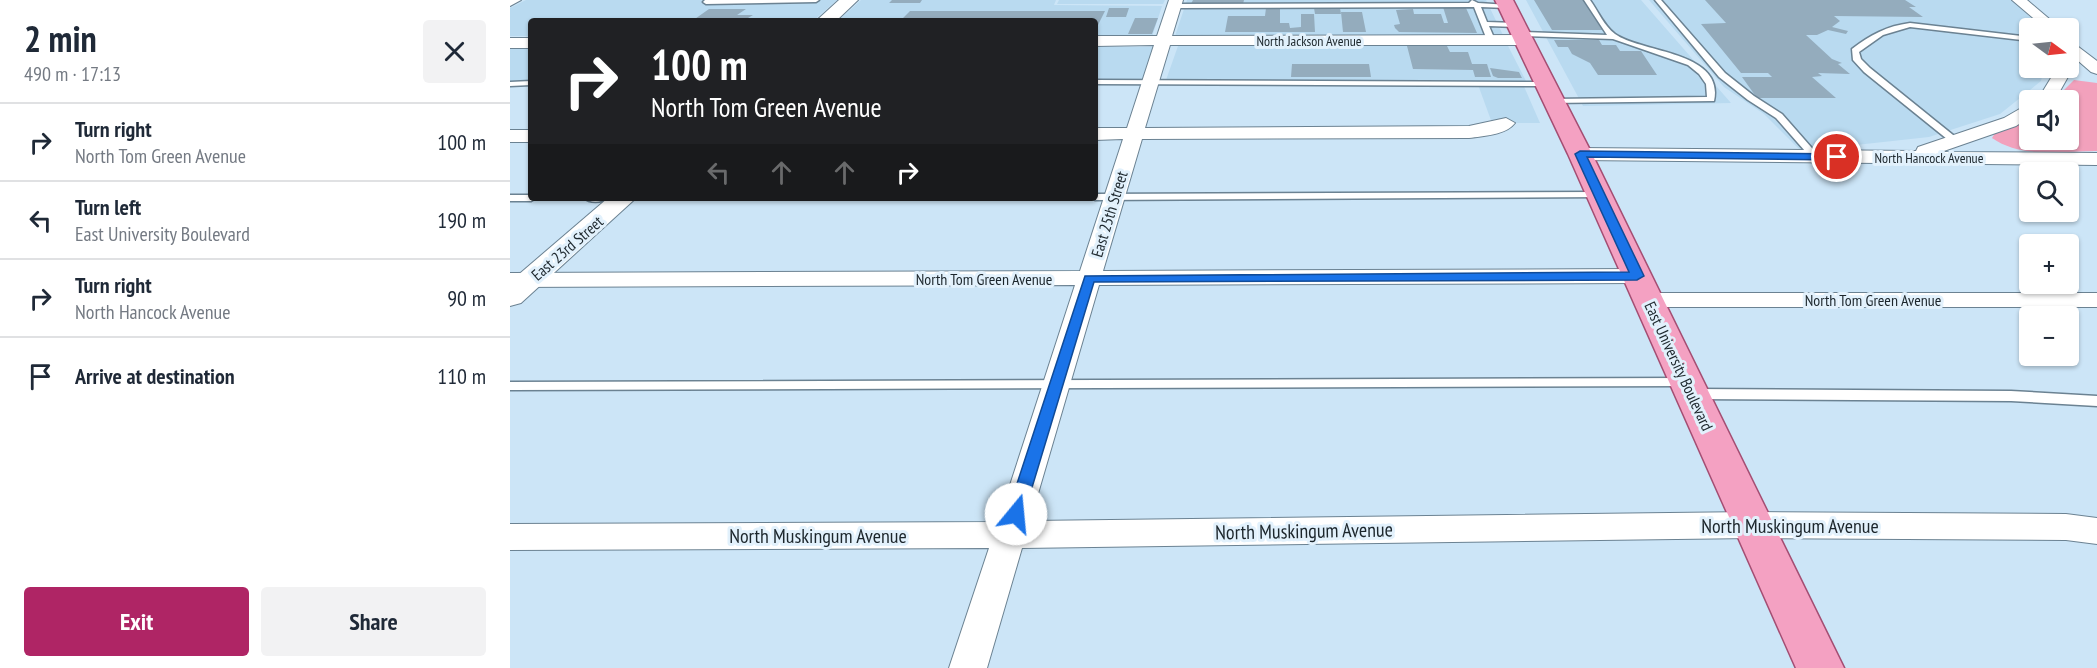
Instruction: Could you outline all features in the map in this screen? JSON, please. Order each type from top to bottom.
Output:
[{"type":"main road","name":"East University Boulevard","points":[[1514,20],[1600,195],[1820,668]]},
{"type":"street","points":[[828,18],[849,0]]},
{"type":"street","points":[[2019,0],[2041,18]]},
{"type":"street","name":"East 25th Street","points":[[968,668],[1089,279],[1105,197],[1134,134],[1175,3]]},
{"type":"street","name":"North Jackson Avenue","points":[[1098,41],[1491,40],[1514,20]]},
{"type":"street","points":[[510,43],[528,43]]},
{"type":"street","points":[[2079,53],[2097,69]]},
{"type":"street","points":[[1901,158],[2010,122],[2019,116]]},
{"type":"street","points":[[1098,134],[1469,132],[1486,130],[1506,123]]},
{"type":"street","points":[[510,136],[528,136]]},
{"type":"street","name":"North Hancock Avenue","points":[[1580,154],[2097,159]]},
{"type":"street","name":"East 23rd Street","points":[[517,286],[619,201]]},
{"type":"street","name":"North Tom Green Avenue","points":[[517,286],[1089,279],[1643,288],[2097,300]]},
{"type":"street","name":"North Muskingum Avenue","points":[[510,537],[1009,535],[1752,525],[2066,528],[2097,531]]},
{"type":"lane","points":[[709,0],[706,2],[816,0]]},
{"type":"lane","points":[[1279,0],[1364,0]]},
{"type":"lane","points":[[1301,1],[1314,0]]},
{"type":"lane","points":[[1468,0],[1514,20]]},
{"type":"lane","points":[[1587,0],[1612,37]]},
{"type":"lane","points":[[1658,0],[1722,75],[1779,116],[1815,157]]},
{"type":"lane","points":[[1175,3],[1477,5]]},
{"type":"lane","points":[[1477,5],[1491,40]]},
{"type":"lane","points":[[1098,82],[1549,92],[1711,99],[1713,88],[1706,76],[1685,60],[1612,37],[1480,14]]},
{"type":"lane","points":[[1485,24],[1514,20]]},
{"type":"lane","points":[[1955,141],[1867,70],[1857,60],[1855,51],[1868,40],[1891,27],[1910,25],[2019,38]]},
{"type":"lane","points":[[510,84],[528,84]]},
{"type":"lane","points":[[1105,197],[1600,195]]},
{"type":"lane","points":[[510,198],[528,198]]},
{"type":"lane","points":[[510,386],[1056,385],[1689,388],[2022,396],[2097,401]]},
{"type":"shaded area","points":[[526,0],[837,0],[816,18],[528,18],[528,36],[510,36],[510,8]]},
{"type":"shaded area","points":[[861,0],[1056,0],[1054,5],[1162,6],[1152,37],[1098,37],[1098,18],[841,18]]},
{"type":"shaded area","points":[[1059,0],[1165,0],[1163,4],[1057,4]]},
{"type":"shaded area","points":[[1187,0],[1486,0],[1503,35],[1175,36]]},
{"type":"shaded area","points":[[1526,0],[1641,0],[1731,103],[1583,106]]},
{"type":"shaded area","points":[[1649,0],[2013,0],[2031,18],[2019,18],[2019,78],[2042,78],[2030,90],[2019,90],[2019,99],[2000,114],[1929,137],[1801,151],[1764,114],[1724,87]]},
{"type":"shaded area","points":[[1507,44],[1526,81],[1166,80],[1178,46]]},
{"type":"shaded area","points":[[510,46],[528,46],[528,81],[510,81]]},
{"type":"shaded area","points":[[1098,47],[1153,47],[1143,80],[1098,80]]},
{"type":"shaded area","points":[[2074,80],[2097,83],[2097,151],[2022,150],[2079,150],[2079,90],[2064,90]]},
{"type":"shaded area","points":[[1477,82],[1522,82],[1540,123],[1492,123]]},
{"type":"shaded area","points":[[2019,122],[2019,149],[1992,138],[1995,133]]},
{"type":"building","points":[[892,0],[922,0],[920,3],[889,3]]},
{"type":"building","points":[[1193,0],[1244,0],[1243,4],[1191,4]]},
{"type":"building","points":[[1534,0],[1584,0],[1606,30],[1552,30]]},
{"type":"building","points":[[1705,0],[1905,0],[1916,7],[1909,7],[1923,17],[1834,16],[1840,21],[1832,27],[1848,31],[1846,34],[1828,30],[1817,35],[1806,35],[1832,59],[1842,63],[1838,64],[1850,74],[1818,73],[1822,76],[1812,77],[1836,98],[1757,98],[1742,77],[1772,77],[1768,73],[1741,73],[1701,24],[1726,23]]},
{"type":"building","points":[[1443,7],[1466,8],[1477,33],[1399,32],[1395,28],[1394,25],[1400,24],[1396,10],[1413,9],[1414,14],[1441,14],[1444,23],[1448,23]]},
{"type":"building","points":[[1109,8],[1129,8],[1126,17],[1106,17]]},
{"type":"building","points":[[1266,8],[1280,8],[1280,23],[1289,23],[1290,28],[1301,27],[1301,14],[1314,14],[1315,32],[1225,32],[1228,16],[1265,16]]},
{"type":"building","points":[[1314,8],[1340,8],[1341,14],[1315,14]]},
{"type":"building","points":[[709,9],[746,9],[737,15],[753,15],[748,18],[696,18]]},
{"type":"building","points":[[910,11],[1105,11],[1098,25],[1098,18],[903,18]]},
{"type":"building","points":[[1341,12],[1362,12],[1366,32],[1343,32]]},
{"type":"building","points":[[1135,18],[1158,18],[1152,34],[1128,34]]},
{"type":"building","points":[[1554,40],[1599,40],[1602,45],[1616,45],[1620,51],[1641,51],[1657,75],[1598,75],[1590,63],[1572,54],[1568,47],[1558,47]]},
{"type":"building","points":[[1407,46],[1447,46],[1450,52],[1468,52],[1472,64],[1487,64],[1491,77],[1475,77],[1473,70],[1413,69]]},
{"type":"building","points":[[1292,64],[1369,64],[1371,77],[1291,77]]},
{"type":"building","points":[[1490,68],[1519,72],[1522,78],[1498,78],[1493,76]]},
{"type":"route","points":[[1016,514],[1089,279],[1637,276],[1580,154],[1837,157]]}]
